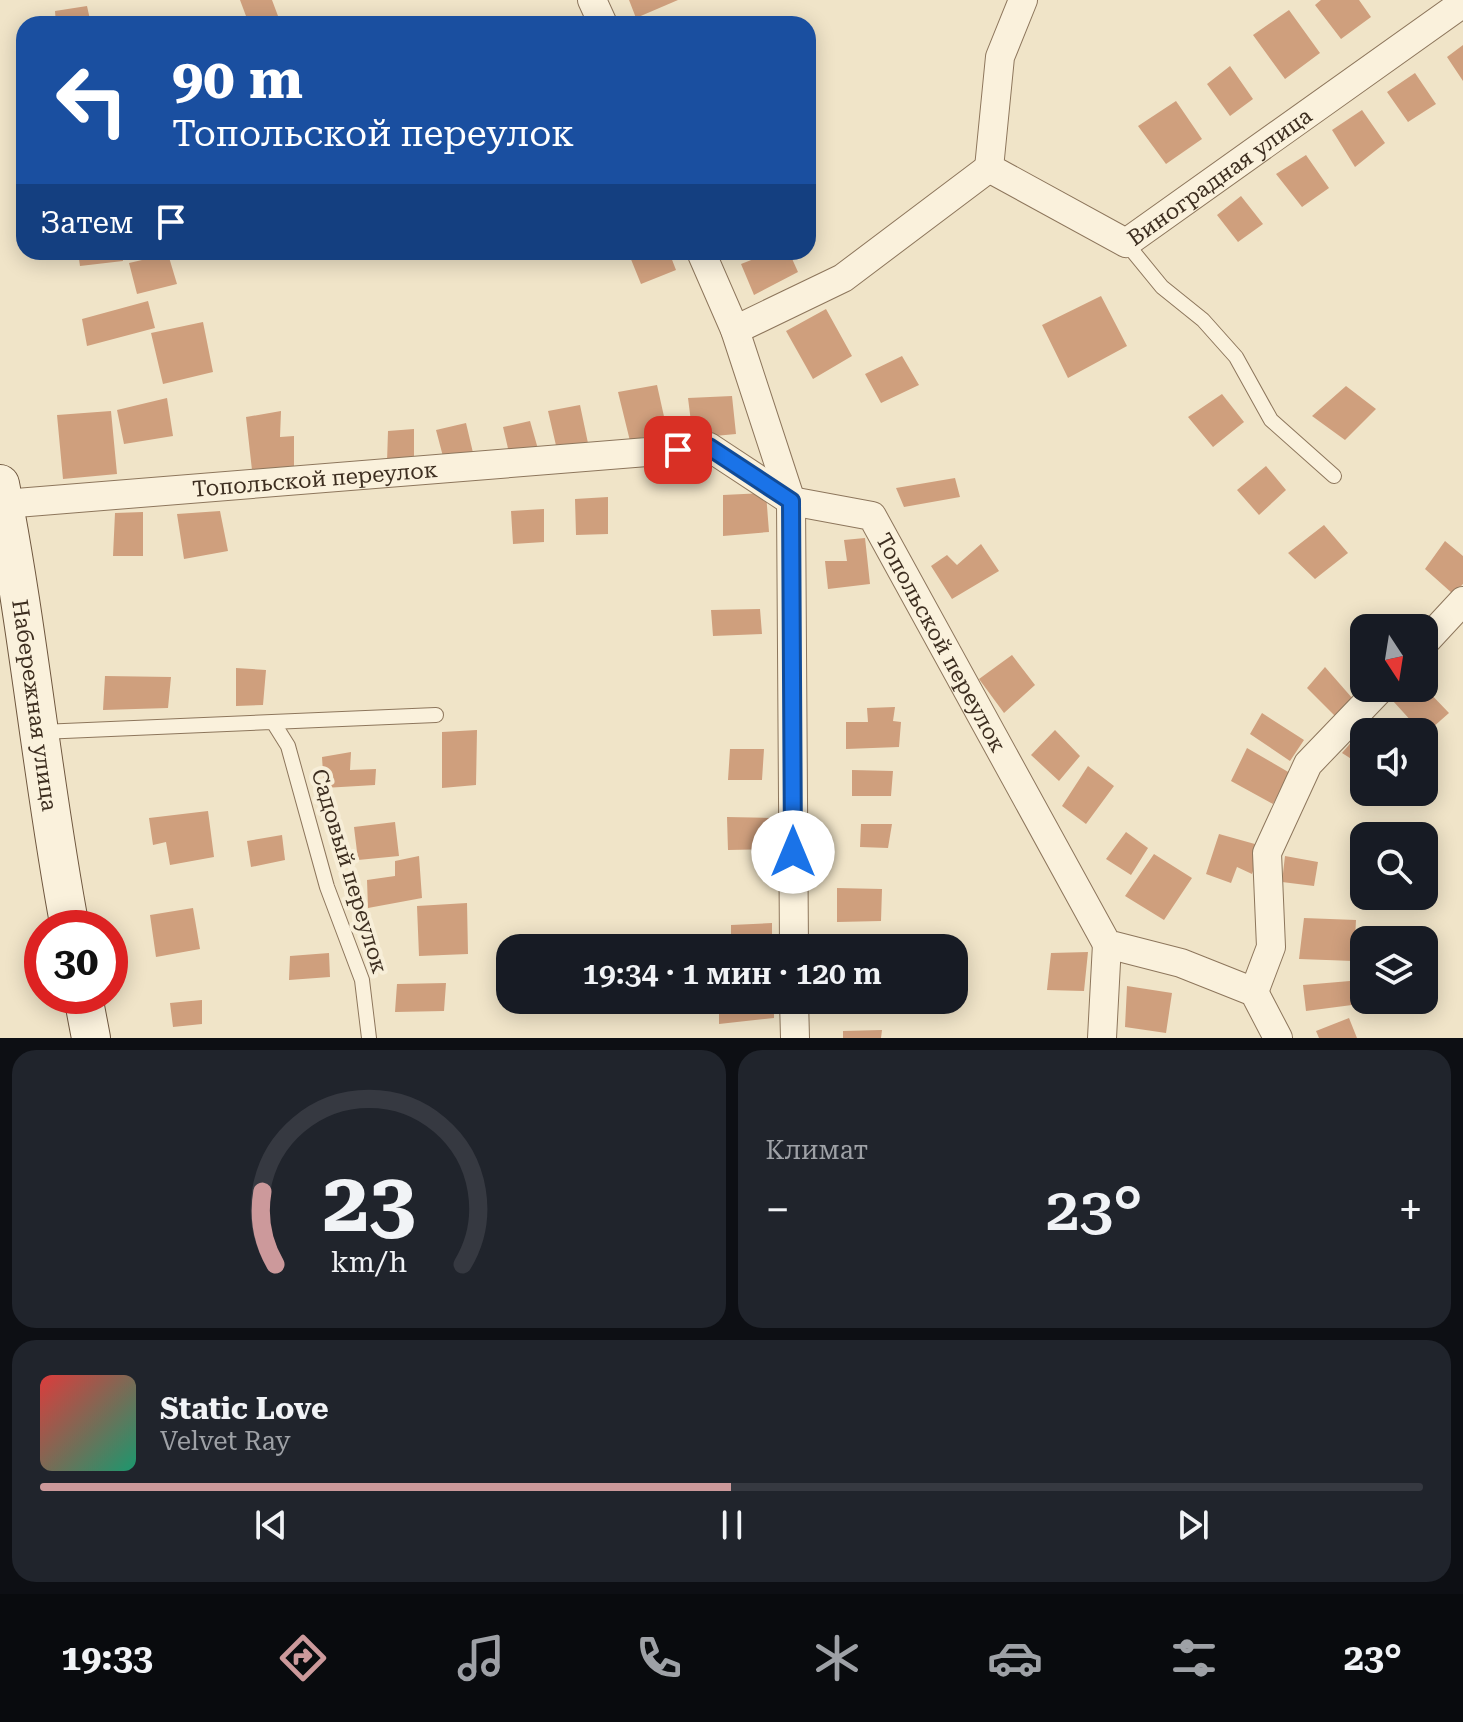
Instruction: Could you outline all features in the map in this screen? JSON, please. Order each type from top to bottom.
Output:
[{"type":"main road","name":"Набережная улица","points":[[2,494],[27,631],[47,804],[67,910]]},
{"type":"main road","points":[[86,1014],[91,1038]]},
{"type":"street","points":[[735,330],[843,278],[989,168],[1000,57],[1023,0]]},
{"type":"street","name":"Виноградная улица","points":[[989,168],[1126,243],[1463,3]]},
{"type":"street","points":[[704,260],[735,330],[791,501],[794,934]]},
{"type":"street","name":"Топольской переулок","points":[[2,494],[709,447],[791,501],[872,516],[1107,944]]},
{"type":"street","points":[[1438,628],[1463,601]]},
{"type":"street","points":[[1254,992],[1271,947],[1267,853],[1308,764],[1368,702]]},
{"type":"street","points":[[1102,1038],[1107,944],[1181,963],[1254,992],[1278,1038]]},
{"type":"street","points":[[794,1014],[795,1038]]},
{"type":"lane","points":[[1126,243],[1162,287],[1203,320],[1236,357],[1271,420],[1334,476]]},
{"type":"lane","points":[[39,732],[436,715]]},
{"type":"lane","name":"Садовый переулок","points":[[273,722],[288,746],[327,887],[362,980],[369,1038]]},
{"type":"building","points":[[240,0],[272,0],[278,16],[246,16]]},
{"type":"building","points":[[629,0],[678,0],[641,16],[635,16]]},
{"type":"building","points":[[1321,0],[1359,0],[1371,17],[1341,39],[1315,5]]},
{"type":"building","points":[[87,6],[89,16],[55,16],[55,11]]},
{"type":"building","points":[[1289,10],[1320,53],[1285,79],[1253,35]]},
{"type":"building","points":[[1463,45],[1463,81],[1447,57]]},
{"type":"building","points":[[1230,66],[1253,99],[1230,116],[1207,84]]},
{"type":"building","points":[[1415,73],[1436,104],[1408,122],[1387,92]]},
{"type":"building","points":[[1176,101],[1202,139],[1166,164],[1138,126]]},
{"type":"building","points":[[1362,110],[1385,143],[1355,167],[1332,130]]},
{"type":"building","points":[[1306,155],[1329,188],[1302,207],[1276,174]]},
{"type":"building","points":[[1241,196],[1263,224],[1238,242],[1217,215]]},
{"type":"building","points":[[79,260],[123,260],[123,261],[80,266]]},
{"type":"building","points":[[170,260],[177,284],[137,294],[129,263]]},
{"type":"building","points":[[631,260],[672,260],[676,270],[641,284]]},
{"type":"building","points":[[751,260],[793,260],[798,272],[754,295],[741,264]]},
{"type":"building","points":[[1101,296],[1127,346],[1068,378],[1042,325]]},
{"type":"building","points":[[148,301],[155,328],[87,346],[82,319]]},
{"type":"building","points":[[826,309],[852,356],[813,379],[786,331]]},
{"type":"building","points":[[203,322],[213,372],[163,384],[151,333]]},
{"type":"building","points":[[902,356],[919,385],[881,403],[865,374]]},
{"type":"building","points":[[657,385],[667,430],[630,441],[618,392]]},
{"type":"building","points":[[1346,386],[1376,409],[1345,440],[1312,416]]},
{"type":"building","points":[[1222,394],[1244,422],[1213,447],[1188,417]]},
{"type":"building","points":[[732,396],[736,434],[693,438],[688,398]]},
{"type":"building","points":[[167,398],[173,436],[124,444],[117,410]]},
{"type":"building","points":[[580,405],[589,448],[558,454],[548,411]]},
{"type":"building","points":[[111,411],[117,474],[63,479],[57,415]]},
{"type":"building","points":[[281,411],[280,437],[294,436],[294,471],[252,470],[246,417]]},
{"type":"building","points":[[530,421],[538,449],[510,457],[503,427]]},
{"type":"building","points":[[466,423],[474,457],[445,464],[436,430]]},
{"type":"building","points":[[414,429],[414,461],[387,462],[388,431]]},
{"type":"building","points":[[1266,466],[1286,490],[1259,515],[1237,490]]},
{"type":"building","points":[[955,478],[960,497],[904,507],[896,488]]},
{"type":"building","points":[[766,493],[769,532],[723,536],[723,495]]},
{"type":"building","points":[[608,497],[608,534],[576,535],[575,499]]},
{"type":"building","points":[[544,509],[544,542],[513,544],[511,511]]},
{"type":"building","points":[[220,511],[228,551],[184,559],[177,514]]},
{"type":"building","points":[[143,512],[143,556],[113,556],[115,513]]},
{"type":"building","points":[[1324,525],[1348,553],[1315,579],[1288,553]]},
{"type":"building","points":[[865,538],[870,584],[828,589],[825,561],[847,561],[844,540]]},
{"type":"building","points":[[1445,541],[1463,556],[1463,584],[1453,594],[1425,569]]},
{"type":"building","points":[[981,544],[999,571],[952,599],[931,566],[947,555],[957,565]]},
{"type":"building","points":[[760,609],[762,634],[713,636],[711,610]]},
{"type":"building","points":[[1012,655],[1035,685],[1004,713],[979,679]]},
{"type":"building","points":[[1325,667],[1350,696],[1350,702],[1335,716],[1307,688]]},
{"type":"building","points":[[236,668],[266,670],[263,705],[236,706]]},
{"type":"building","points":[[105,676],[171,677],[168,708],[103,710]]},
{"type":"building","points":[[1394,702],[1438,702],[1449,713],[1438,723],[1438,718],[1408,718]]},
{"type":"building","points":[[895,707],[893,721],[901,722],[899,747],[846,749],[846,722],[868,722],[867,708]]},
{"type":"building","points":[[1262,713],[1304,740],[1290,761],[1250,734]]},
{"type":"building","points":[[477,730],[476,785],[442,788],[442,732]]},
{"type":"building","points":[[1055,730],[1080,756],[1059,781],[1031,755]]},
{"type":"building","points":[[1350,744],[1350,758],[1342,753]]},
{"type":"building","points":[[1247,748],[1290,773],[1273,804],[1231,781]]},
{"type":"building","points":[[730,749],[764,749],[762,780],[728,780]]},
{"type":"building","points":[[351,752],[350,770],[376,769],[375,785],[324,788],[322,757]]},
{"type":"building","points":[[1088,766],[1114,786],[1086,824],[1062,806]]},
{"type":"building","points":[[852,770],[893,771],[891,796],[852,796]]},
{"type":"building","points":[[208,811],[214,857],[170,865],[166,842],[153,845],[149,818]]},
{"type":"building","points":[[727,817],[770,818],[770,849],[728,850]]},
{"type":"building","points":[[395,822],[399,856],[358,860],[354,827]]},
{"type":"building","points":[[861,824],[892,824],[888,848],[860,847]]},
{"type":"building","points":[[1126,832],[1148,848],[1131,875],[1106,859]]},
{"type":"building","points":[[1219,834],[1262,846],[1252,874],[1237,867],[1231,883],[1206,874]]},
{"type":"building","points":[[282,835],[285,860],[251,867],[247,841]]},
{"type":"building","points":[[1154,854],[1192,878],[1164,920],[1125,896]]},
{"type":"building","points":[[419,856],[422,898],[368,908],[367,880],[395,876],[395,861]]},
{"type":"building","points":[[1285,856],[1318,862],[1314,886],[1282,882]]},
{"type":"building","points":[[837,888],[882,889],[881,921],[837,922]]},
{"type":"building","points":[[467,903],[468,954],[419,956],[417,906]]},
{"type":"building","points":[[193,908],[200,949],[156,957],[150,915]]},
{"type":"building","points":[[1304,918],[1356,920],[1356,926],[1350,926],[1350,961],[1299,959]]},
{"type":"building","points":[[772,923],[772,934],[731,934],[731,925]]},
{"type":"building","points":[[1088,952],[1084,991],[1047,990],[1051,953]]},
{"type":"building","points":[[329,953],[330,977],[289,980],[290,956]]},
{"type":"building","points":[[1350,981],[1350,1005],[1306,1011],[1303,985]]},
{"type":"building","points":[[446,983],[444,1011],[395,1012],[397,984]]},
{"type":"building","points":[[1127,986],[1172,993],[1166,1033],[1125,1027]]},
{"type":"building","points":[[202,1000],[202,1024],[173,1027],[170,1003]]},
{"type":"building","points":[[719,1014],[774,1014],[774,1018],[719,1024]]},
{"type":"building","points":[[1349,1018],[1357,1038],[1319,1038],[1316,1031]]},
{"type":"building","points":[[882,1030],[881,1038],[843,1038],[843,1031]]},
{"type":"route","points":[[678,450],[709,447],[791,501],[793,852]]}]
